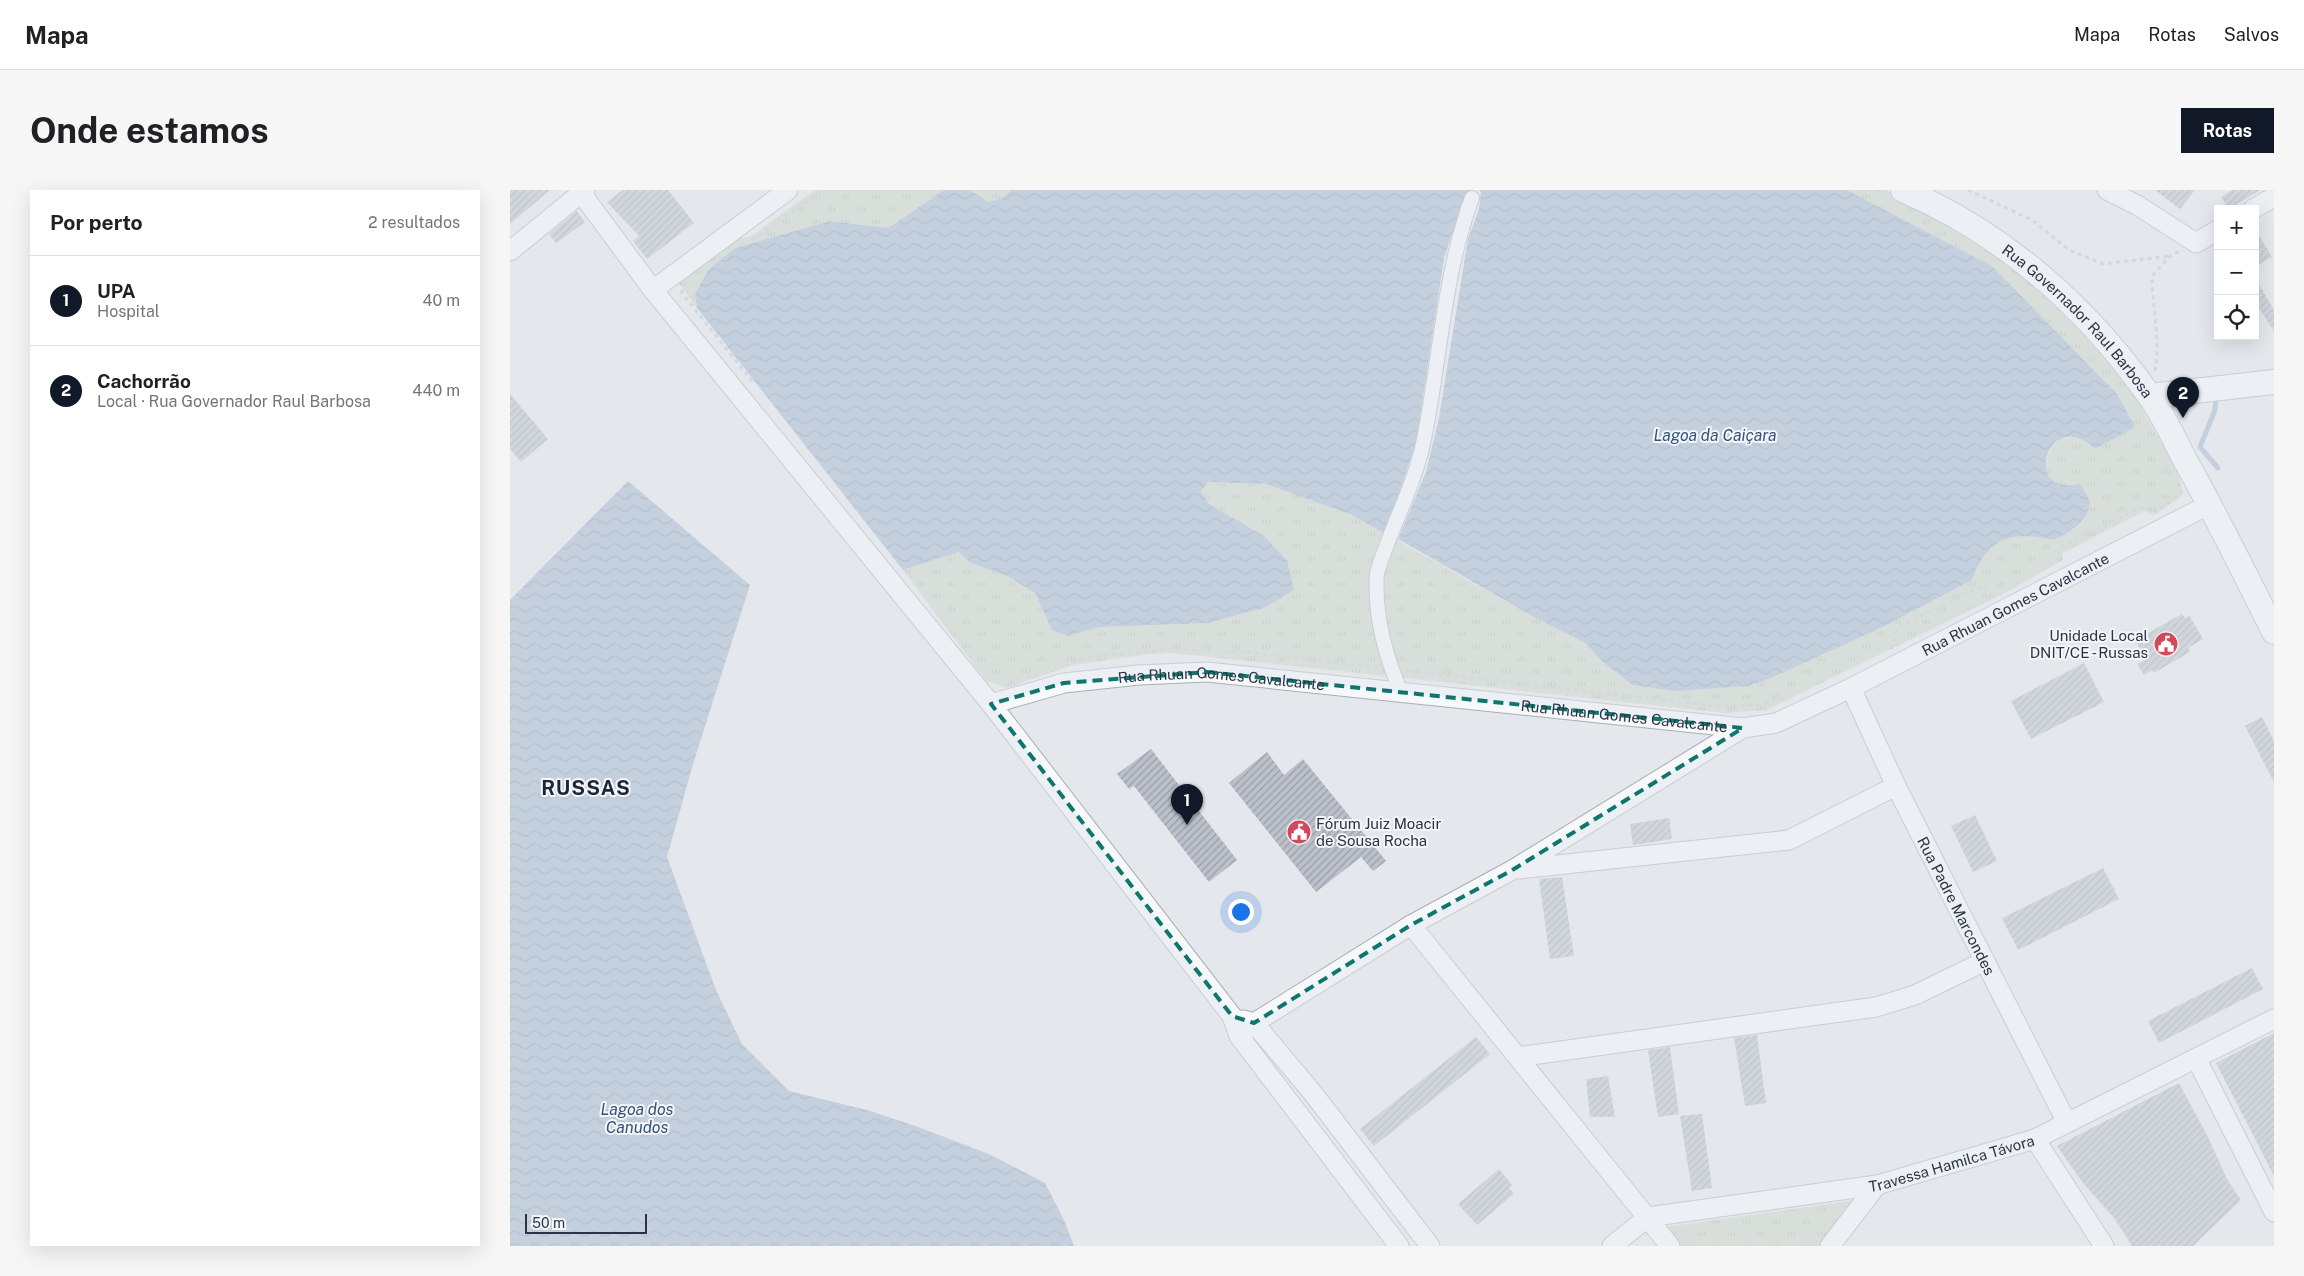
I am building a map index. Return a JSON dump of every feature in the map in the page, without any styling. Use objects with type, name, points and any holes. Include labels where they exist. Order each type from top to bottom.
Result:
[{"type":"street","points":[[653,290],[788,190]]},
{"type":"street","points":[[2107,190],[2137,205],[2196,243],[2214,232]]},
{"type":"street","points":[[510,251],[582,191],[653,290],[991,704],[1232,1016],[1238,1036],[1399,1246]]},
{"type":"street","name":"Rua Governador Raul Barbosa","points":[[1897,194],[1975,228],[2025,262],[2061,293],[2102,334],[2150,396],[2210,504],[2274,632]]},
{"type":"street","points":[[2259,205],[2274,196]]},
{"type":"street","points":[[1400,692],[1391,670],[1379,622],[1376,594],[1377,573],[1423,446],[1455,257],[1462,225],[1472,198]]},
{"type":"street","points":[[2150,396],[2274,382]]},
{"type":"street","name":"Rua Rhuan Gomes Cavalcante","points":[[991,704],[1064,683],[1139,675],[1207,672],[1743,728],[1776,723],[1851,688],[2210,504]]},
{"type":"street","name":"Rua Padre Marcondes","points":[[1851,688],[1896,786],[2067,1123]]},
{"type":"street","points":[[1238,1036],[1254,1023],[1411,925],[1514,869],[1743,728]]},
{"type":"street","points":[[1514,869],[1789,840],[1896,786]]},
{"type":"street","points":[[1411,925],[1670,1246]]},
{"type":"street","points":[[1518,1057],[1876,1007],[1915,995],[1985,961]]},
{"type":"street","points":[[1232,1016],[1254,1023],[1312,1092],[1430,1246]]},
{"type":"street","name":"Travessa Hamilca Távora","points":[[1648,1217],[1877,1185],[2035,1139],[2274,1020]]},
{"type":"street","points":[[2197,1060],[2274,1212]]},
{"type":"street","points":[[2035,1139],[2104,1246]]},
{"type":"street","points":[[1830,1246],[1877,1185]]},
{"type":"street","points":[[1612,1246],[1648,1217]]},
{"type":"path","points":[[747,244],[824,190]]},
{"type":"path","points":[[1876,190],[1897,194]]},
{"type":"path","points":[[1968,190],[2032,220],[2070,250],[2104,264],[2170,256],[2196,243]]},
{"type":"path","points":[[2150,396],[2159,354],[2152,304],[2152,276],[2170,256]]},
{"type":"path","points":[[682,288],[682,293],[756,386]]},
{"type":"path","points":[[2051,566],[2060,562],[2059,548],[2144,506],[2155,512],[2178,496],[2182,487]]},
{"type":"path","points":[[1882,653],[1891,649],[1897,628],[1982,586],[1993,595],[2001,591]]},
{"type":"path","points":[[1060,666],[1087,657],[1174,648],[1244,652],[1719,706],[1755,705],[1792,695]]},
{"type":"highlighted area","points":[[1207,672],[1743,728],[1514,869],[1411,925],[1254,1023],[1232,1016],[991,704],[1064,683]]},
{"type":"green space","points":[[815,190],[944,190],[888,228],[830,221],[735,248],[709,269],[695,292],[697,308],[678,282],[732,239],[750,237]]},
{"type":"green space","points":[[970,190],[1011,190],[1003,198],[988,202]]},
{"type":"green space","points":[[1847,190],[1886,190],[2025,274],[2089,337],[2134,394],[2177,471],[2184,494],[2154,516],[2145,511],[2063,553],[2063,560],[2003,594],[1767,710],[1725,713],[1173,653],[1149,654],[1073,665],[1006,688],[986,681],[903,570],[959,552],[969,562],[1007,576],[1035,593],[1052,630],[1067,636],[1100,627],[1208,623],[1264,608],[1287,560],[1264,536],[1209,504],[1201,491],[1207,482],[1266,484],[1352,515],[1532,616],[1585,643],[1605,664],[1773,677],[1885,626],[1972,580],[1985,555],[2002,540],[2025,536],[2053,540],[2078,527],[2088,511],[2080,484],[2066,485],[2056,482],[2050,478],[2046,465],[2050,450],[2060,439],[2078,437],[2095,449],[1992,266]]},
{"type":"green space","points":[[1856,1200],[1821,1246],[1681,1246],[1665,1227]]},
{"type":"water","points":[[944,190],[970,190],[988,202],[1003,198],[1011,190],[1472,190],[1465,196],[1444,258],[1416,443],[1385,534],[1352,515],[1266,484],[1208,482],[1201,491],[1209,504],[1264,536],[1287,560],[1294,590],[1264,608],[1208,623],[1100,627],[1067,636],[1052,630],[1035,593],[1007,576],[969,562],[959,552],[903,570],[697,308],[695,293],[709,269],[735,248],[830,221],[888,228]]},
{"type":"water","name":"Lagoa da Caiçara","points":[[1479,190],[1847,190],[1992,266],[2117,394],[2135,427],[2095,449],[2080,439],[2067,437],[2057,441],[2050,450],[2046,460],[2047,471],[2053,480],[2064,485],[2080,484],[2090,501],[2086,516],[2082,521],[2060,537],[2053,540],[2025,536],[2002,540],[1985,555],[1972,580],[1885,626],[1749,686],[1675,691],[1633,685],[1605,664],[1585,643],[1532,616],[1398,539],[1426,472],[1439,418],[1468,239],[1479,209],[1481,192]]},
{"type":"water","name":"Lagoa dos Canudos","points":[[628,481],[750,585],[693,764],[667,857],[716,990],[742,1044],[789,1091],[867,1110],[918,1127],[989,1154],[1045,1183],[1064,1220],[1074,1246],[510,1246],[510,600]]},
{"type":"building","points":[[510,190],[550,190],[510,224]]},
{"type":"building","points":[[623,190],[668,190],[694,223],[647,259],[633,241],[639,236],[607,202]]},
{"type":"building","points":[[2155,190],[2195,190],[2180,209]]},
{"type":"building","points":[[2232,190],[2260,190],[2236,205],[2226,205],[2221,197]]},
{"type":"building","points":[[577,211],[585,222],[556,243],[549,234]]},
{"type":"building","points":[[2259,236],[2272,257],[2259,265]]},
{"type":"building","points":[[2259,285],[2274,310],[2274,331],[2259,308]]},
{"type":"building","points":[[510,394],[548,439],[521,462],[510,449]]},
{"type":"building","name":"Unidade Local DNIT/CE - Russas","points":[[2182,614],[2185,618],[2189,615],[2203,639],[2188,648],[2190,652],[2154,673],[2152,670],[2144,675],[2137,664],[2146,659],[2135,640]]},
{"type":"building","points":[[2084,663],[2104,702],[2031,739],[2011,701]]},
{"type":"building","points":[[2262,717],[2274,741],[2274,782],[2245,726]]},
{"type":"building","points":[[1151,749],[1237,860],[1209,882],[1134,786],[1129,789],[1117,774]]},
{"type":"building","name":"Fórum Juiz Moacir de Sousa Rocha","points":[[1267,752],[1284,775],[1303,759],[1386,861],[1373,871],[1361,857],[1316,892],[1229,783]]},
{"type":"building","points":[[1975,815],[1997,861],[1973,872],[1951,826]]},
{"type":"building","points":[[1669,818],[1672,839],[1633,845],[1630,824]]},
{"type":"building","points":[[2103,868],[2119,899],[2018,950],[2002,918]]},
{"type":"building","points":[[1562,877],[1574,956],[1550,959],[1539,879]]},
{"type":"building","points":[[2252,968],[2263,989],[2159,1043],[2148,1021]]},
{"type":"building","points":[[2274,1033],[2274,1176],[2216,1063]]},
{"type":"building","points":[[1757,1035],[1766,1103],[1745,1106],[1734,1038]]},
{"type":"building","points":[[1476,1037],[1490,1054],[1374,1146],[1360,1129]]},
{"type":"building","points":[[1670,1047],[1679,1114],[1658,1117],[1648,1050]]},
{"type":"building","points":[[1608,1076],[1615,1117],[1590,1117],[1586,1079]]},
{"type":"building","points":[[2179,1083],[2208,1137],[2227,1179],[2241,1200],[2193,1246],[2132,1246],[2115,1219],[2083,1183],[2057,1146]]},
{"type":"building","points":[[1702,1114],[1712,1188],[1692,1191],[1680,1116]]},
{"type":"building","points":[[1499,1169],[1512,1185],[1509,1188],[1514,1194],[1477,1225],[1458,1204]]},
{"type":"waterway","points":[[2216,399],[2215,410],[2200,447],[2218,468]]},
{"type":"place","name":"Cachorrão","points":[[2183,418]]},
{"type":"place","name":"Unidade Local DNIT/CE - Russas","points":[[2166,644]]},
{"type":"place","name":"UPA","points":[[1187,825]]},
{"type":"place","name":"Fórum Juiz Moacir de Sousa Rocha","points":[[1299,832]]},
{"type":"district","name":"RUSSAS","points":[[586,788]]}]
